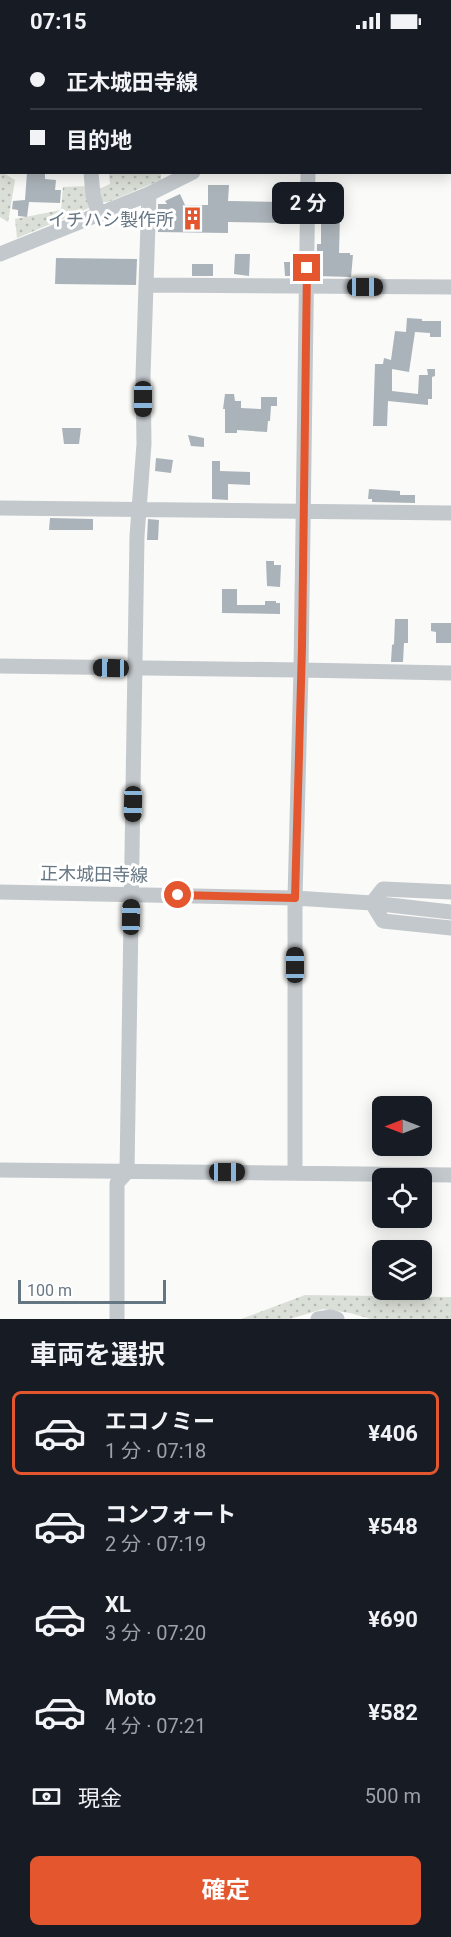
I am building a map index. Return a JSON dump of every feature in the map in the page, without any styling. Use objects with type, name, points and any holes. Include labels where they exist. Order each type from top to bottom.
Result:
[{"type":"street","points":[[90,174],[99,215]]},
{"type":"street","points":[[0,254],[149,194],[186,174]]},
{"type":"street","points":[[296,1172],[295,898],[304,510],[308,174]]},
{"type":"street","points":[[117,1319],[117,1183],[127,1172],[138,510],[144,444],[143,376],[149,194]]},
{"type":"street","points":[[147,285],[451,287]]},
{"type":"street","points":[[0,508],[451,513]]},
{"type":"street","points":[[0,666],[451,674]]},
{"type":"street","points":[[451,892],[383,890],[372,903],[383,921],[451,928]]},
{"type":"street","name":"正木城田寺線","points":[[0,892],[295,898],[372,903],[451,912]]},
{"type":"street","points":[[0,1170],[451,1175]]},
{"type":"street","points":[[318,1319],[330,1317],[337,1319]]},
{"type":"shaded area","points":[[0,174],[5,174],[15,180],[8,222],[0,217]]},
{"type":"shaded area","points":[[109,174],[161,174],[161,180],[108,202],[100,202],[99,189],[110,184]]},
{"type":"shaded area","points":[[88,186],[89,208],[17,238],[15,219],[61,210],[63,187]]},
{"type":"shaded area","points":[[305,1295],[372,1296],[372,1300],[432,1300],[432,1297],[451,1297],[451,1319],[371,1319],[323,1309],[290,1319],[241,1319]]},
{"type":"building","points":[[27,174],[45,174],[45,179],[56,180],[55,190],[61,190],[60,203],[29,202],[27,217],[18,216],[18,210],[12,209],[13,201],[25,200]]},
{"type":"building","name":"イチハシ製作所","points":[[208,185],[229,185],[228,201],[283,202],[283,208],[286,208],[286,223],[228,222],[228,233],[158,232],[158,204],[167,204],[165,201],[180,194],[185,205],[208,205]]},
{"type":"building","points":[[320,201],[333,202],[333,217],[340,217],[339,253],[353,255],[351,277],[316,276],[317,244],[321,244],[321,224],[317,224],[317,208],[320,208]]},
{"type":"building","points":[[235,254],[250,254],[249,276],[234,274]]},
{"type":"building","points":[[56,258],[137,259],[136,285],[55,284]]},
{"type":"building","points":[[284,262],[297,262],[297,276],[285,276]]},
{"type":"building","points":[[192,264],[213,264],[213,276],[192,276]]},
{"type":"building","points":[[407,318],[441,321],[441,337],[430,337],[430,333],[415,332],[409,372],[392,369],[392,391],[418,394],[419,375],[428,375],[427,369],[435,369],[435,376],[432,377],[432,399],[428,399],[428,405],[388,401],[387,426],[373,426],[375,364],[383,364],[384,358],[391,360],[395,331],[406,332]]},
{"type":"building","points":[[225,394],[234,394],[235,401],[241,401],[241,408],[261,409],[261,397],[277,397],[277,406],[271,406],[267,432],[237,430],[237,433],[225,433],[225,409],[223,409]]},
{"type":"building","points":[[62,428],[81,428],[79,444],[64,444]]},
{"type":"building","points":[[188,435],[204,438],[204,447],[191,446]]},
{"type":"building","points":[[156,458],[173,460],[171,473],[155,471]]},
{"type":"building","points":[[212,461],[220,461],[220,471],[250,472],[250,485],[228,484],[228,500],[212,499]]},
{"type":"building","points":[[369,489],[400,491],[400,495],[415,495],[415,503],[372,502],[372,499],[368,499]]},
{"type":"building","points":[[50,518],[93,519],[93,530],[49,530]]},
{"type":"building","points":[[148,519],[159,520],[158,540],[147,540]]},
{"type":"building","points":[[266,561],[274,561],[274,565],[281,565],[280,587],[267,586]]},
{"type":"building","points":[[222,589],[237,589],[237,605],[265,605],[265,601],[276,601],[280,603],[280,614],[222,613]]},
{"type":"building","points":[[395,619],[408,619],[408,643],[404,643],[403,662],[391,662]]},
{"type":"building","points":[[431,623],[451,623],[451,643],[436,643],[436,632],[431,631]]},
{"type":"place","name":"イチハシ製作所","points":[[192,219]]},
{"type":"route","points":[[178,895],[295,898],[302,647],[307,268]]}]
